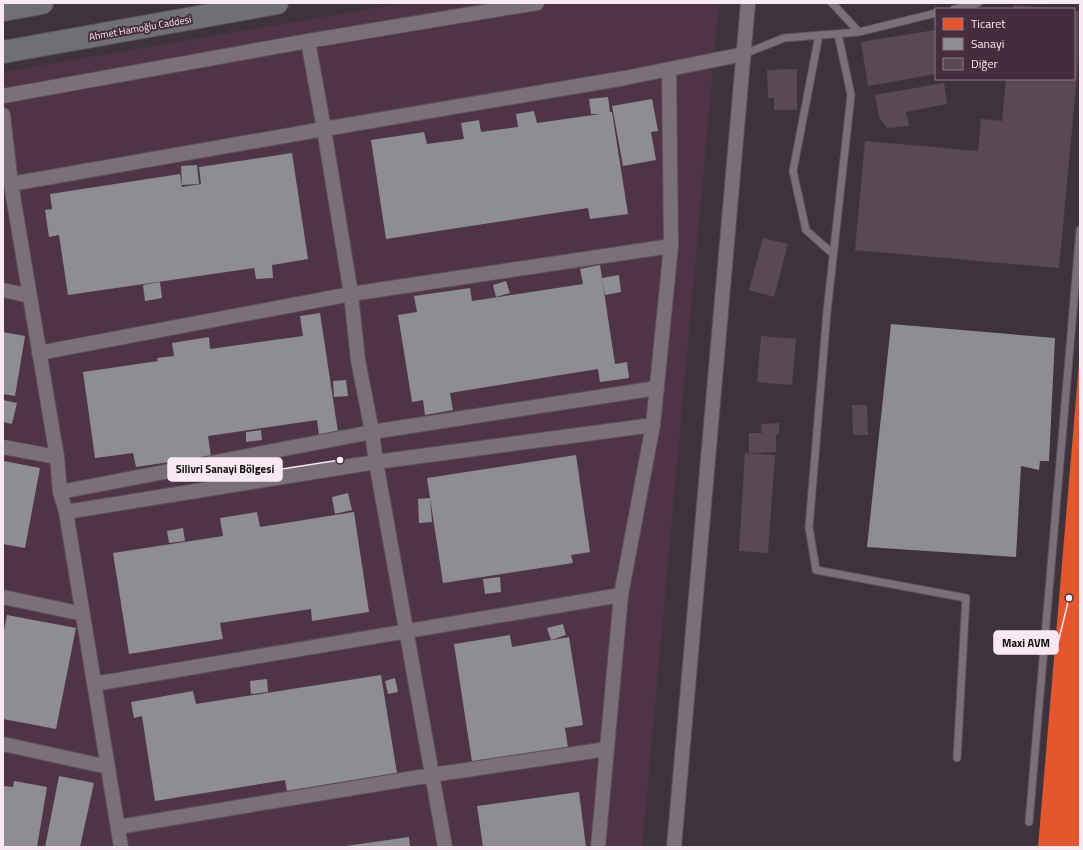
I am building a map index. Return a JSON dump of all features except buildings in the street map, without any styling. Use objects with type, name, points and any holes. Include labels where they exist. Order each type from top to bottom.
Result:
[{"type":"highway","points":[[6,9],[42,3]]},
{"type":"highway","name":"Ahmet Hamoğlu Caddesi","points":[[3,52],[277,3]]},
{"type":"street","points":[[3,96],[308,41],[537,3]]},
{"type":"street","points":[[674,847],[748,3]]},
{"type":"street","points":[[308,41],[351,294],[358,360],[372,432],[444,847]]},
{"type":"street","points":[[11,184],[625,78],[744,54]]},
{"type":"street","points":[[598,847],[621,595],[653,424],[671,246],[669,69]]},
{"type":"street","points":[[3,115],[11,184],[57,457],[60,492],[66,512],[121,847]]},
{"type":"street","points":[[39,353],[351,294],[671,246]]},
{"type":"street","points":[[3,290],[30,296]]},
{"type":"street","points":[[60,492],[372,432],[657,388]]},
{"type":"street","points":[[66,512],[376,462],[653,424]]},
{"type":"street","points":[[3,447],[57,457]]},
{"type":"street","points":[[94,684],[621,595]]},
{"type":"street","points":[[3,597],[83,614]]},
{"type":"street","points":[[3,744],[108,767]]},
{"type":"street","points":[[118,827],[432,775],[607,749]]},
{"type":"lane","points":[[832,3],[859,32]]},
{"type":"lane","points":[[958,8],[978,3]]},
{"type":"lane","points":[[744,54],[784,38],[859,32],[935,13]]},
{"type":"lane","points":[[838,34],[851,95],[827,312],[809,527],[816,570],[966,598],[957,758]]},
{"type":"lane","points":[[819,35],[793,171],[806,230],[833,254]]},
{"type":"lane","points":[[1028,822],[1080,230]]},
{"type":"shaded area","points":[[405,3],[719,3],[642,847],[3,847],[3,72]]},
{"type":"place","name":"Silivri Sanayi Bölgesi","points":[[340,460]]},
{"type":"place","name":"Maxi AVM","points":[[1069,598]]}]
